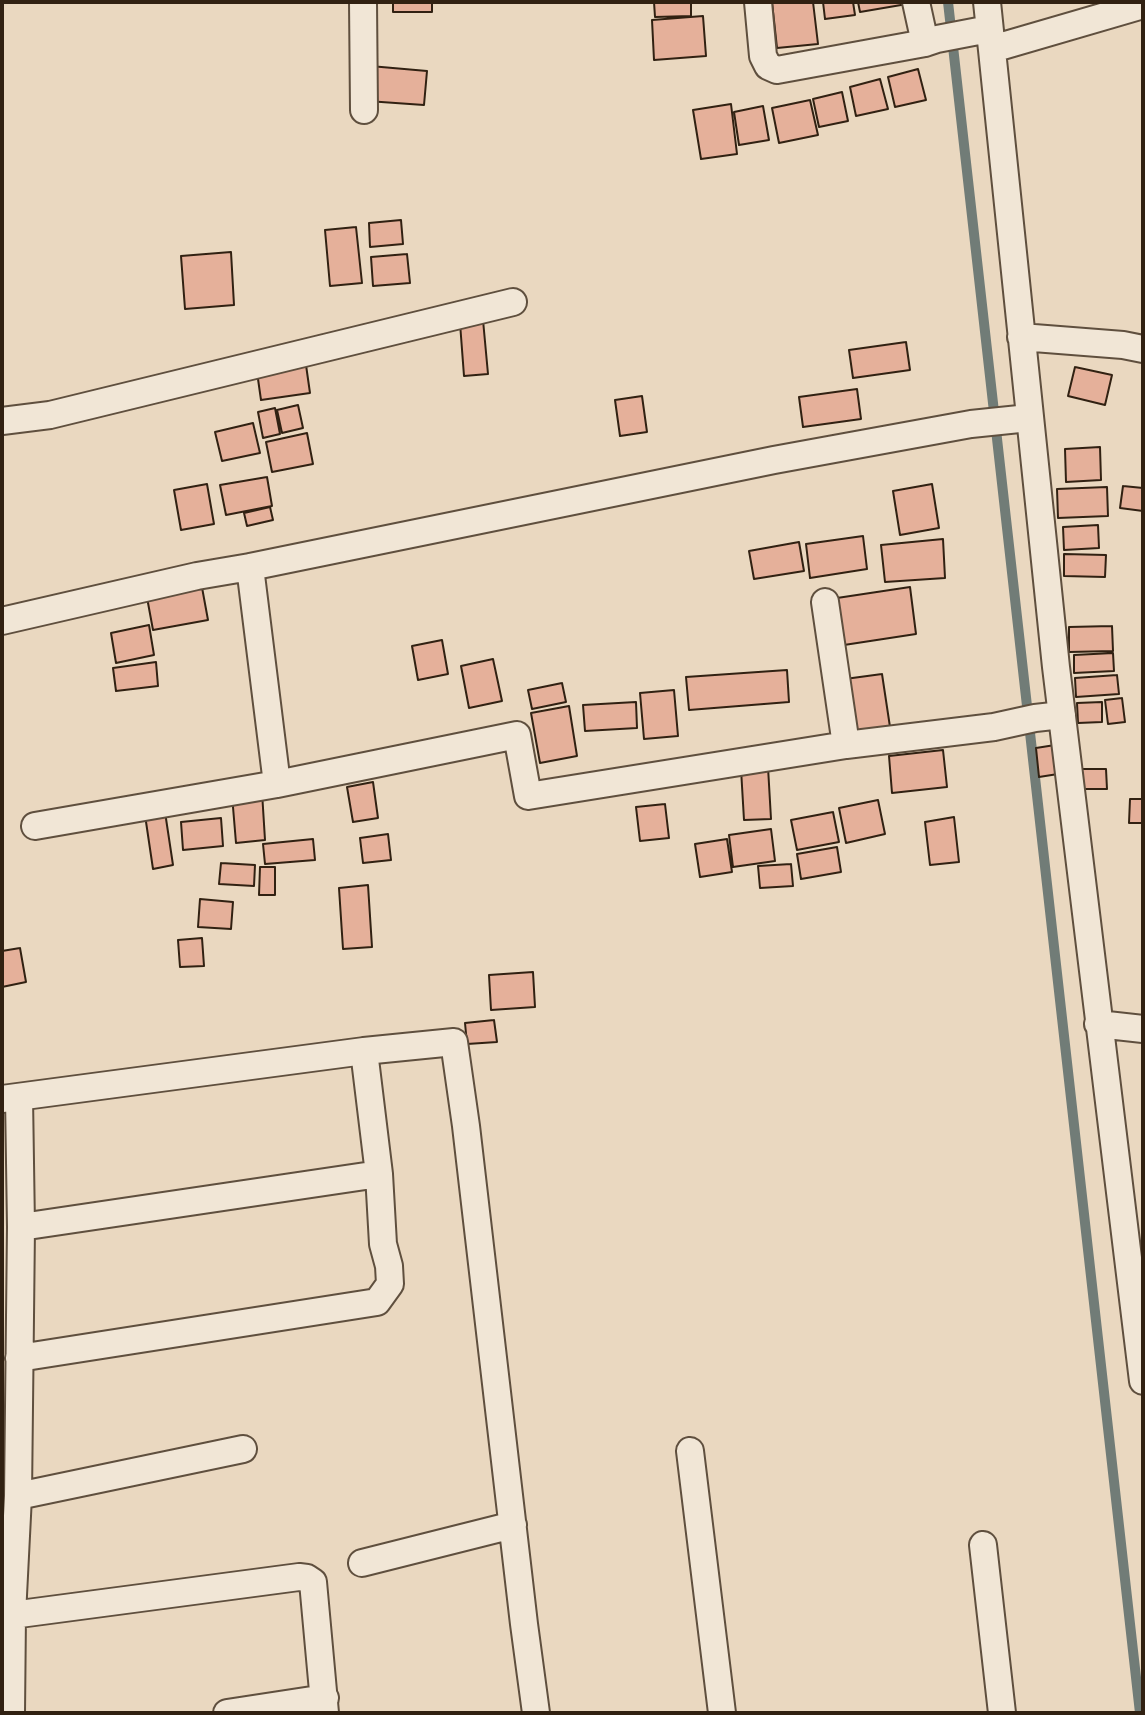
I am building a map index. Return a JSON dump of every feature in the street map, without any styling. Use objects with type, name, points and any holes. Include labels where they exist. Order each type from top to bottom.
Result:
[{"type":"street","points":[[363,2],[364,110]]},
{"type":"street","points":[[758,2],[763,56],[768,66],[777,70],[931,41],[983,37],[1143,5]]},
{"type":"street","points":[[916,2],[931,41]]},
{"type":"street","points":[[988,2],[983,37],[1021,337],[1018,419],[1062,715],[1098,1024],[1133,1206],[1143,1373]]},
{"type":"street","points":[[2,421],[50,415],[513,302]]},
{"type":"street","points":[[1021,337],[1143,349]]},
{"type":"street","points":[[2,621],[197,576],[774,460],[971,424],[1018,419]]},
{"type":"street","points":[[250,567],[277,784]]},
{"type":"street","points":[[825,602],[846,745]]},
{"type":"street","points":[[35,826],[277,784],[517,735],[528,796],[846,745],[994,727],[1062,715]]},
{"type":"street","points":[[1098,1024],[1143,1029]]},
{"type":"street","points":[[11,1713],[12,1615],[18,1496],[21,1227],[10,1098],[454,1042],[536,1713]]},
{"type":"street","points":[[19,1358],[377,1302],[390,1284],[389,1266],[383,1244],[379,1174],[364,1052]]},
{"type":"street","points":[[21,1227],[379,1174]]},
{"type":"street","points":[[18,1496],[243,1449]]},
{"type":"street","points":[[690,1451],[722,1713]]},
{"type":"street","points":[[362,1563],[513,1525]]},
{"type":"street","points":[[983,1545],[1002,1713]]},
{"type":"street","points":[[12,1615],[307,1578],[313,1582],[325,1706],[227,1713]]},
{"type":"building","points":[[393,2],[432,2],[432,12],[393,12]]},
{"type":"building","points":[[654,2],[691,2],[691,16],[655,17]]},
{"type":"building","points":[[772,2],[813,2],[818,44],[777,48]]},
{"type":"building","points":[[823,2],[853,2],[855,15],[825,19]]},
{"type":"building","points":[[858,2],[907,2],[907,4],[860,12]]},
{"type":"building","points":[[703,16],[706,56],[654,60],[652,20]]},
{"type":"building","points":[[370,66],[427,71],[424,105],[367,101]]},
{"type":"building","points":[[918,69],[926,100],[895,107],[888,77]]},
{"type":"building","points":[[880,79],[888,109],[856,116],[850,87]]},
{"type":"building","points":[[842,92],[848,121],[819,127],[813,99]]},
{"type":"building","points":[[810,100],[818,135],[779,143],[772,108]]},
{"type":"building","points":[[731,104],[737,154],[701,159],[693,110]]},
{"type":"building","points":[[763,106],[769,140],[739,145],[734,112]]},
{"type":"building","points":[[401,220],[403,244],[370,247],[369,223]]},
{"type":"building","points":[[356,227],[362,283],[330,286],[325,230]]},
{"type":"building","points":[[231,252],[234,305],[185,309],[181,256]]},
{"type":"building","points":[[407,254],[410,283],[373,286],[371,257]]},
{"type":"building","points":[[483,320],[488,374],[464,376],[460,323]]},
{"type":"building","points":[[906,342],[910,370],[853,378],[849,350]]},
{"type":"building","points":[[306,365],[310,393],[261,400],[257,372]]},
{"type":"building","points":[[1075,367],[1112,375],[1105,405],[1068,396]]},
{"type":"building","points":[[857,389],[861,419],[803,427],[799,397]]},
{"type":"building","points":[[642,396],[647,432],[620,436],[615,400]]},
{"type":"building","points":[[298,405],[303,428],[282,433],[277,410]]},
{"type":"building","points":[[275,408],[280,434],[263,438],[258,412]]},
{"type":"building","points":[[253,423],[260,453],[222,461],[215,432]]},
{"type":"building","points":[[307,433],[313,464],[272,472],[266,442]]},
{"type":"building","points":[[1100,447],[1101,480],[1066,482],[1065,449]]},
{"type":"building","points":[[267,477],[272,506],[226,515],[220,485]]},
{"type":"building","points":[[207,484],[214,524],[181,530],[174,490]]},
{"type":"building","points":[[932,484],[939,528],[900,535],[893,491]]},
{"type":"building","points":[[1123,486],[1143,488],[1143,511],[1120,508]]},
{"type":"building","points":[[1107,487],[1108,516],[1058,518],[1057,489]]},
{"type":"building","points":[[270,507],[273,520],[247,526],[244,513]]},
{"type":"building","points":[[1098,525],[1099,548],[1064,550],[1063,527]]},
{"type":"building","points":[[863,536],[867,569],[810,578],[806,544]]},
{"type":"building","points":[[943,539],[945,578],[885,582],[881,545]]},
{"type":"building","points":[[799,542],[804,571],[754,579],[749,551]]},
{"type":"building","points":[[1064,554],[1106,555],[1105,577],[1064,576]]},
{"type":"building","points":[[201,582],[208,620],[153,630],[146,592]]},
{"type":"building","points":[[910,587],[916,634],[844,645],[837,598]]},
{"type":"building","points":[[149,625],[154,655],[116,663],[111,633]]},
{"type":"building","points":[[1112,626],[1113,651],[1069,652],[1069,627]]},
{"type":"building","points":[[442,640],[448,674],[418,680],[412,646]]},
{"type":"building","points":[[1113,653],[1114,671],[1074,673],[1074,655]]},
{"type":"building","points":[[493,659],[502,701],[469,708],[461,666]]},
{"type":"building","points":[[156,662],[158,686],[116,691],[113,668]]},
{"type":"building","points":[[787,670],[789,702],[689,710],[686,677]]},
{"type":"building","points":[[882,674],[890,727],[853,733],[845,679]]},
{"type":"building","points":[[1117,675],[1119,694],[1076,697],[1075,678]]},
{"type":"building","points":[[562,683],[566,702],[532,709],[528,690]]},
{"type":"building","points":[[674,690],[678,736],[644,739],[640,693]]},
{"type":"building","points":[[1122,698],[1125,722],[1108,724],[1105,700]]},
{"type":"building","points":[[636,702],[637,728],[585,731],[583,705]]},
{"type":"building","points":[[1102,702],[1102,722],[1078,723],[1077,703]]},
{"type":"building","points":[[569,706],[577,756],[540,763],[531,713]]},
{"type":"building","points":[[1055,745],[1058,774],[1039,777],[1036,748]]},
{"type":"building","points":[[943,750],[947,787],[892,793],[889,756]]},
{"type":"building","points":[[768,767],[771,819],[744,820],[741,769]]},
{"type":"building","points":[[1080,769],[1106,769],[1107,789],[1080,789]]},
{"type":"building","points":[[373,782],[378,818],[353,822],[347,787]]},
{"type":"building","points":[[262,792],[265,840],[236,843],[232,795]]},
{"type":"building","points":[[1130,799],[1143,799],[1143,823],[1129,823]]},
{"type":"building","points":[[878,800],[885,834],[846,843],[839,808]]},
{"type":"building","points":[[665,804],[669,838],[640,841],[636,807]]},
{"type":"building","points":[[165,812],[173,865],[153,869],[145,815]]},
{"type":"building","points":[[833,812],[839,842],[797,850],[791,820]]},
{"type":"building","points":[[954,817],[959,862],[930,865],[925,822]]},
{"type":"building","points":[[221,818],[223,846],[183,850],[181,822]]},
{"type":"building","points":[[771,829],[775,861],[733,867],[729,835]]},
{"type":"building","points":[[388,834],[391,860],[363,863],[360,838]]},
{"type":"building","points":[[313,839],[315,860],[265,864],[263,844]]},
{"type":"building","points":[[727,839],[732,872],[700,877],[695,844]]},
{"type":"building","points":[[837,847],[841,872],[801,879],[797,854]]},
{"type":"building","points":[[221,863],[255,865],[254,886],[219,884]]},
{"type":"building","points":[[791,864],[793,886],[760,888],[758,866]]},
{"type":"building","points":[[260,867],[275,867],[275,895],[259,895]]},
{"type":"building","points":[[368,885],[372,947],[343,949],[339,888]]},
{"type":"building","points":[[200,899],[233,902],[231,929],[198,927]]},
{"type":"building","points":[[202,938],[204,966],[180,967],[178,940]]},
{"type":"building","points":[[20,948],[26,982],[2,987],[2,951]]},
{"type":"building","points":[[533,972],[535,1007],[491,1010],[489,975]]},
{"type":"building","points":[[494,1020],[497,1042],[467,1044],[465,1023]]},
{"type":"waterway","points":[[948,2],[1140,1713]]}]
